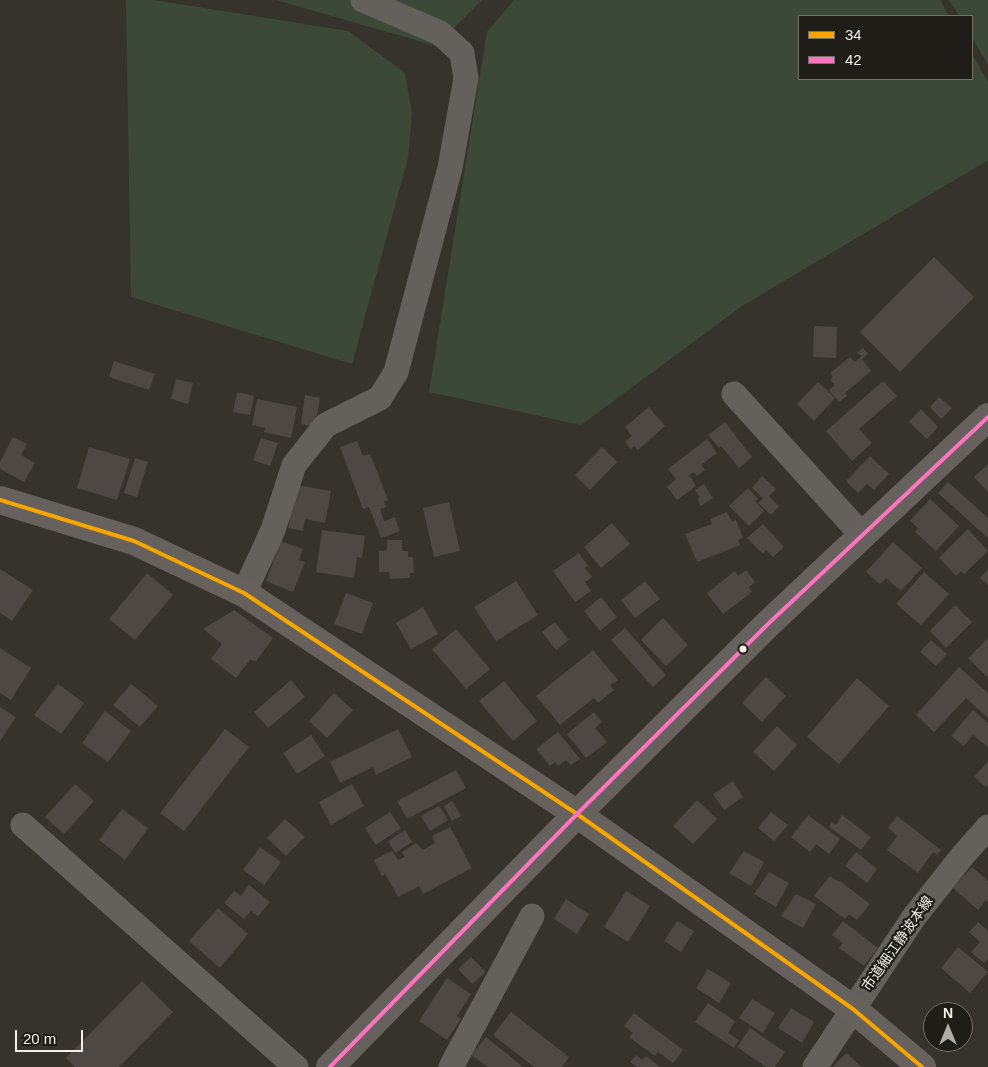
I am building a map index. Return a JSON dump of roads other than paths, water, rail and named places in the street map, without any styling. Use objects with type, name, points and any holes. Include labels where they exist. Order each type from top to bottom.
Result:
[{"type":"main road","points":[[330,1067],[577,814],[768,624],[988,417]]},
{"type":"main road","points":[[0,500],[134,541],[244,593],[577,814],[853,1009],[922,1067]]},
{"type":"street","points":[[244,593],[273,530],[294,465],[326,425],[380,398],[396,372],[450,168],[466,78],[462,53],[440,33],[363,0]]},
{"type":"street","points":[[734,394],[862,535]]},
{"type":"street","points":[[23,825],[296,1067]]},
{"type":"street","name":"市道細江静波本線","points":[[815,1067],[914,917],[988,826]]},
{"type":"street","points":[[451,1067],[532,916]]}]
